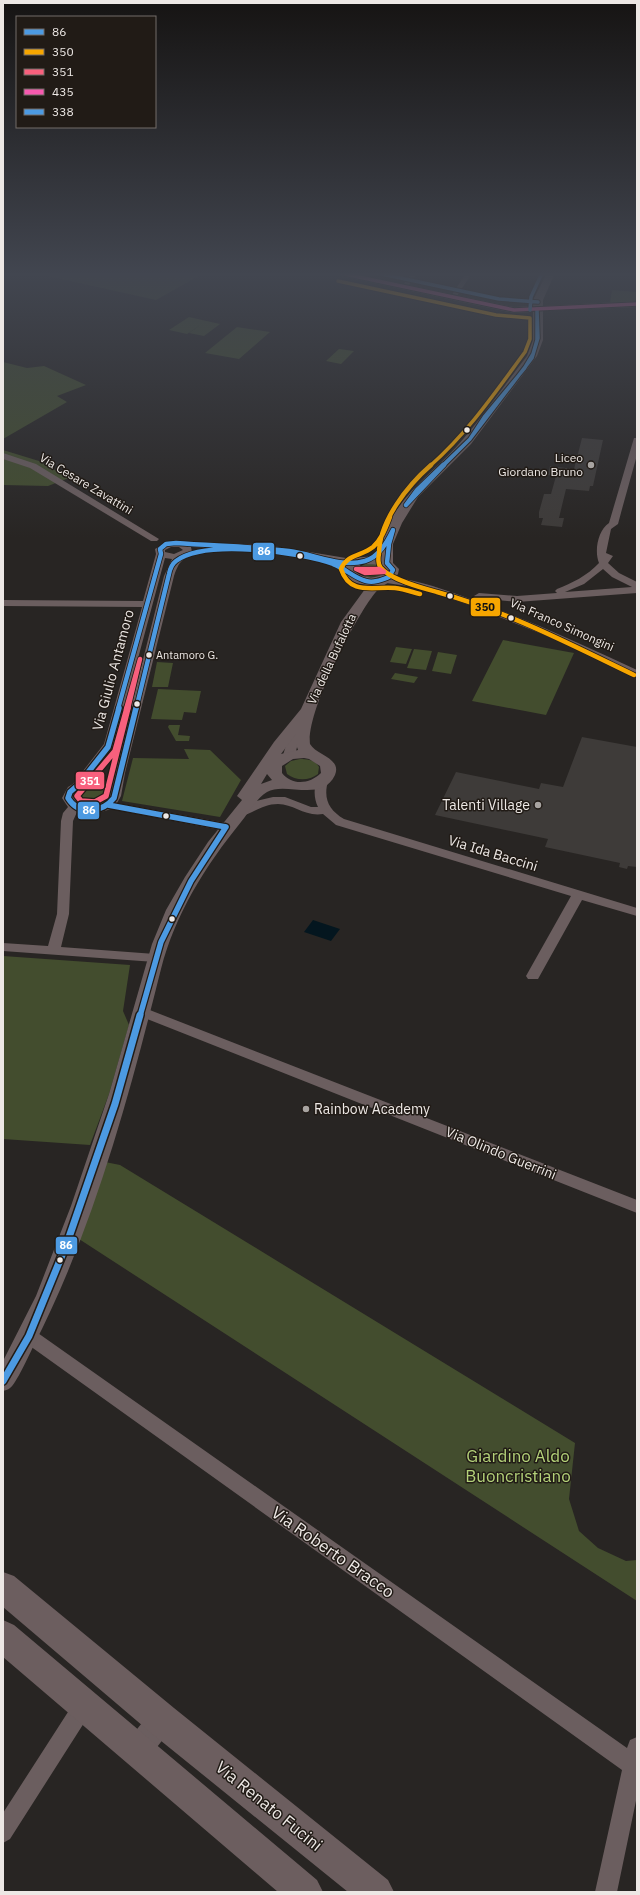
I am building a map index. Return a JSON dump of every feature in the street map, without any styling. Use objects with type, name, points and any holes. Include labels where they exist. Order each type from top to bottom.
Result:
[{"type":"main road","name":"Via Renato Fucini","points":[[5,1592],[376,1892]]},
{"type":"main road","points":[[3,1636],[305,1892]]},
{"type":"street","points":[[364,560],[389,565],[387,544],[396,523],[413,495],[467,442],[484,416],[529,361]]},
{"type":"street","points":[[542,597],[578,584],[604,563],[608,556],[614,533],[613,524],[627,480],[637,440]]},
{"type":"street","name":"Via Cesare Zavattini","points":[[3,456],[32,466],[154,539],[179,544],[267,548],[346,560],[364,560]]},
{"type":"street","points":[[627,480],[637,480]]},
{"type":"street","points":[[154,539],[160,552],[171,557],[182,556],[208,549],[278,553],[334,564],[356,577],[371,582],[382,580]]},
{"type":"street","points":[[53,951],[63,914],[67,821],[69,813],[75,807],[92,810],[108,805],[113,800],[169,576],[174,562],[187,552],[188,549],[179,544],[164,546],[160,552]]},
{"type":"street","points":[[356,577],[349,571],[350,567],[364,560],[387,544]]},
{"type":"street","name":"Via Giulio Antamoro","points":[[75,807],[70,802],[68,796],[72,789],[78,785],[108,747],[160,552]]},
{"type":"street","points":[[604,563],[617,575],[637,586]]},
{"type":"street","name":"Via della Bufalotta","points":[[250,788],[274,768],[278,761],[289,755],[303,715],[346,625],[356,608],[372,587],[392,574],[389,565]]},
{"type":"street","name":"Via Franco Simongini","points":[[389,565],[441,587],[448,594],[523,621],[637,674]]},
{"type":"street","name":"Via della Bufalotta","points":[[356,577],[361,592],[356,608]]},
{"type":"street","name":"Via Franco Simongini","points":[[382,580],[398,580],[441,587],[479,596],[502,605],[520,609],[637,668]]},
{"type":"street","points":[[520,609],[600,594],[637,590]]},
{"type":"street","points":[[479,596],[510,599],[584,593],[600,594]]},
{"type":"street","points":[[448,594],[466,597],[490,605],[502,605]]},
{"type":"street","points":[[3,603],[147,604]]},
{"type":"street","name":"Via della Bufalotta","points":[[226,827],[260,790],[269,785],[284,783],[293,786],[305,786],[322,781],[328,774],[329,768],[326,762],[306,751],[303,742],[303,715]]},
{"type":"street","name":"Via della Bufalotta","points":[[3,1381],[29,1336],[67,1244],[102,1146],[142,1012],[155,958],[166,929],[186,890],[231,817],[250,788],[303,715]]},
{"type":"street","points":[[289,755],[304,754],[315,756]]},
{"type":"street","points":[[274,768],[276,778],[284,783]]},
{"type":"street","points":[[240,813],[255,805],[274,800],[288,802],[310,812],[324,810],[319,794],[322,781]]},
{"type":"street","points":[[78,785],[88,782],[101,783],[112,788],[115,793]]},
{"type":"street","points":[[108,805],[226,827]]},
{"type":"street","name":"Via Ida Baccini","points":[[324,810],[340,822],[637,912]]},
{"type":"street","points":[[533,976],[578,895]]},
{"type":"street","points":[[3,947],[155,958]]},
{"type":"street","name":"Via Olindo Guerrini","points":[[142,1012],[637,1207]]},
{"type":"street","name":"Via Roberto Bracco","points":[[29,1336],[636,1760]]},
{"type":"street","points":[[3,1832],[84,1705]]},
{"type":"street","points":[[138,1751],[162,1720]]},
{"type":"street","points":[[606,1892],[636,1760]]},
{"type":"green space","points":[[328,361],[344,361],[341,364]]},
{"type":"green space","points":[[3,362],[27,368],[44,366],[86,385],[57,396],[67,402],[3,439]]},
{"type":"green space","points":[[3,450],[39,461],[69,478],[48,486],[3,485]]},
{"type":"green space","points":[[365,564],[381,565],[385,571],[379,576],[367,577],[358,572],[358,568]]},
{"type":"green space","points":[[503,640],[574,653],[546,715],[472,701]]},
{"type":"green space","points":[[396,647],[412,649],[406,664],[390,662]]},
{"type":"green space","points":[[414,649],[432,651],[426,670],[407,668]]},
{"type":"green space","points":[[438,652],[457,655],[451,674],[432,671]]},
{"type":"green space","points":[[157,662],[173,663],[168,687],[152,687]]},
{"type":"green space","points":[[395,673],[418,677],[414,683],[391,679]]},
{"type":"green space","points":[[158,689],[201,691],[196,713],[184,712],[182,720],[151,719]]},
{"type":"green space","points":[[169,725],[180,725],[178,735],[190,736],[189,741],[176,741],[168,727]]},
{"type":"green space","points":[[184,749],[210,750],[241,780],[220,817],[122,801],[133,758],[189,759]]},
{"type":"green space","points":[[300,759],[313,761],[319,767],[318,774],[307,779],[298,779],[287,774],[285,766],[291,761]]},
{"type":"green space","points":[[91,785],[101,786],[108,790],[109,797],[103,803],[90,807],[77,804],[73,798],[77,790]]},
{"type":"green space","points":[[3,956],[130,965],[123,1011],[129,1025],[109,1094],[90,1145],[3,1139]]},
{"type":"green space","name":"Giardino Aldo Buoncristiano","points":[[105,1162],[120,1165],[575,1443],[569,1499],[579,1531],[598,1548],[626,1561],[637,1560],[637,1601],[79,1239]]},
{"type":"water","points":[[313,920],[340,929],[331,941],[304,932]]},
{"type":"building","name":"Liceo Giordano Bruno","points":[[582,438],[603,440],[593,486],[590,486],[589,491],[566,489],[559,518],[564,518],[562,527],[541,525],[543,518],[539,518],[539,512],[544,494],[551,494],[556,476],[548,475],[550,466],[574,469]]},
{"type":"building","name":"Talenti Village","points":[[582,737],[637,747],[637,867],[628,866],[627,869],[619,867],[620,863],[545,847],[548,839],[435,815],[456,772],[539,789],[541,783],[563,787]]},
{"type":"transit line","name":"350","points":[[518,361],[486,406],[461,437],[426,469],[407,490],[385,528],[381,539],[378,560],[381,568],[402,581],[466,600],[498,612],[634,675]]},
{"type":"transit line","name":"86","points":[[470,439],[485,416],[529,361]]},
{"type":"transit line","name":"86","points":[[470,439],[529,361]]},
{"type":"transit line","name":"86","points":[[406,505],[417,490],[470,439]]},
{"type":"transit line","name":"86","points":[[406,505],[423,485],[470,439]]},
{"type":"transit line","name":"350","points":[[390,517],[378,542],[372,548],[346,560],[341,569],[344,577],[349,583],[363,588],[396,588],[420,594]]},
{"type":"transit line","name":"86","points":[[393,530],[389,544],[387,563],[393,570],[389,577],[380,581],[366,581],[341,567],[319,560],[251,550],[205,550],[187,554],[175,561],[169,574],[114,798],[104,807],[97,809],[83,810],[72,804],[68,798],[70,792],[78,785],[108,747],[161,554],[160,549],[166,544],[176,543],[263,548],[292,551],[338,561],[356,562],[365,561],[375,556],[388,540],[393,530]]},
{"type":"transit line","name":"351","points":[[356,569],[379,569],[384,572],[365,573],[356,569]]},
{"type":"transit line","name":"351","points":[[140,659],[106,796],[95,802],[81,801],[77,796],[115,751],[140,659]]},
{"type":"transit line","name":"86","points":[[108,805],[226,827]]},
{"type":"transit line","name":"86","points":[[3,1381],[29,1336],[67,1243],[115,1104],[161,942],[191,881],[226,827]]},
{"type":"place","name":"Liceo Giordano Bruno","points":[[591,465]]},
{"type":"place","name":"Antamoro G.","points":[[149,655]]},
{"type":"place","name":"Talenti Village","points":[[538,805]]},
{"type":"place","name":"Rainbow Academy","points":[[306,1109]]}]
